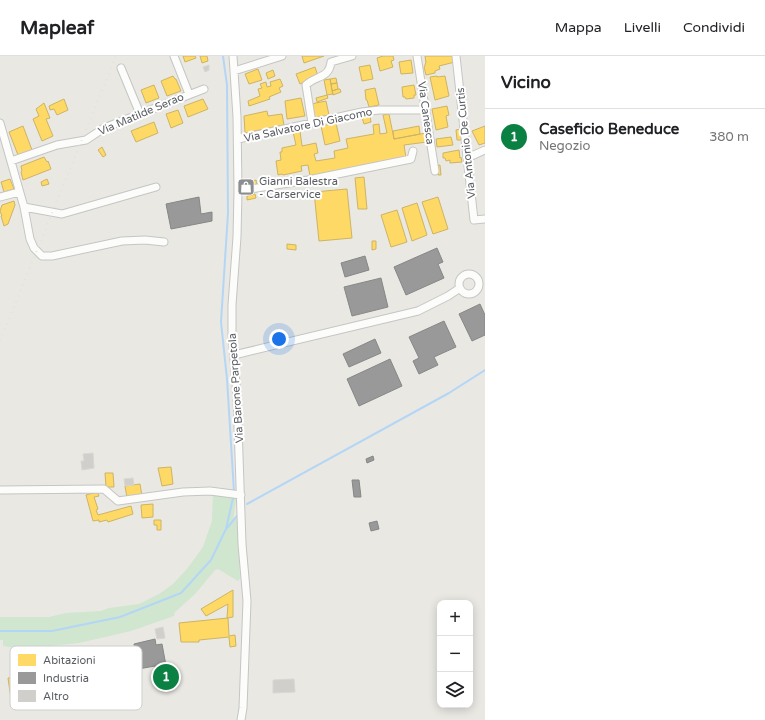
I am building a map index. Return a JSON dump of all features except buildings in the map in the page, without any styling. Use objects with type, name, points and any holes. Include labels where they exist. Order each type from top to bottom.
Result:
[{"type":"street","points":[[174,56],[189,94]]},
{"type":"street","name":"Via Barone Parpetola","points":[[233,56],[238,139],[238,191],[237,237],[232,305],[242,495],[242,544],[247,601],[241,720]]},
{"type":"street","points":[[234,71],[282,56]]},
{"type":"street","points":[[312,123],[306,85],[308,82],[327,73],[330,70],[331,62],[352,56]]},
{"type":"street","name":"Via Canesca","points":[[417,56],[434,170]]},
{"type":"street","name":"Via Antonio De Curtis","points":[[456,56],[474,220],[485,219]]},
{"type":"street","points":[[121,68],[140,114]]},
{"type":"street","name":"Via Matilde Serao","points":[[11,161],[57,145],[86,140],[104,128],[189,94],[204,90]]},
{"type":"street","name":"Via Salvatore Di Giacomo","points":[[238,139],[362,112],[379,110],[426,110]]},
{"type":"street","points":[[0,123],[1,132],[24,207],[30,239],[34,248],[42,256],[52,256],[122,241],[145,240],[164,242]]},
{"type":"street","points":[[467,158],[485,150]]},
{"type":"street","points":[[238,191],[308,180],[411,159],[413,151]]},
{"type":"street","points":[[24,207],[62,214],[156,187]]},
{"type":"street","points":[[0,197],[19,192]]},
{"type":"street","points":[[234,356],[418,312],[460,288]]},
{"type":"street","points":[[0,490],[104,490],[118,501],[183,492],[210,491],[242,495]]},
{"type":"green space","points":[[213,493],[236,499],[233,522],[237,519],[240,578],[238,581],[218,569],[215,570],[195,594],[175,612],[174,616],[131,631],[79,643],[50,646],[3,646],[3,640],[0,640],[0,617],[49,617],[66,613],[101,611],[109,608],[139,604],[159,594],[173,584],[187,569],[203,547],[212,521]]},
{"type":"waterway","points":[[223,56],[227,85],[228,213],[221,322],[227,379],[234,492]]},
{"type":"waterway","points":[[247,504],[449,393],[485,370]]},
{"type":"waterway","points":[[0,631],[52,631],[120,617],[181,593],[211,560],[226,529],[233,498]]},
{"type":"waterway","points":[[227,528],[237,516]]},
{"type":"railway","points":[[0,341],[116,56]]},
{"type":"place","name":"Gianni Balestra - Carservice","points":[[246,187]]},
{"type":"place","name":"Caseficio Beneduce","points":[[166,677]]}]
